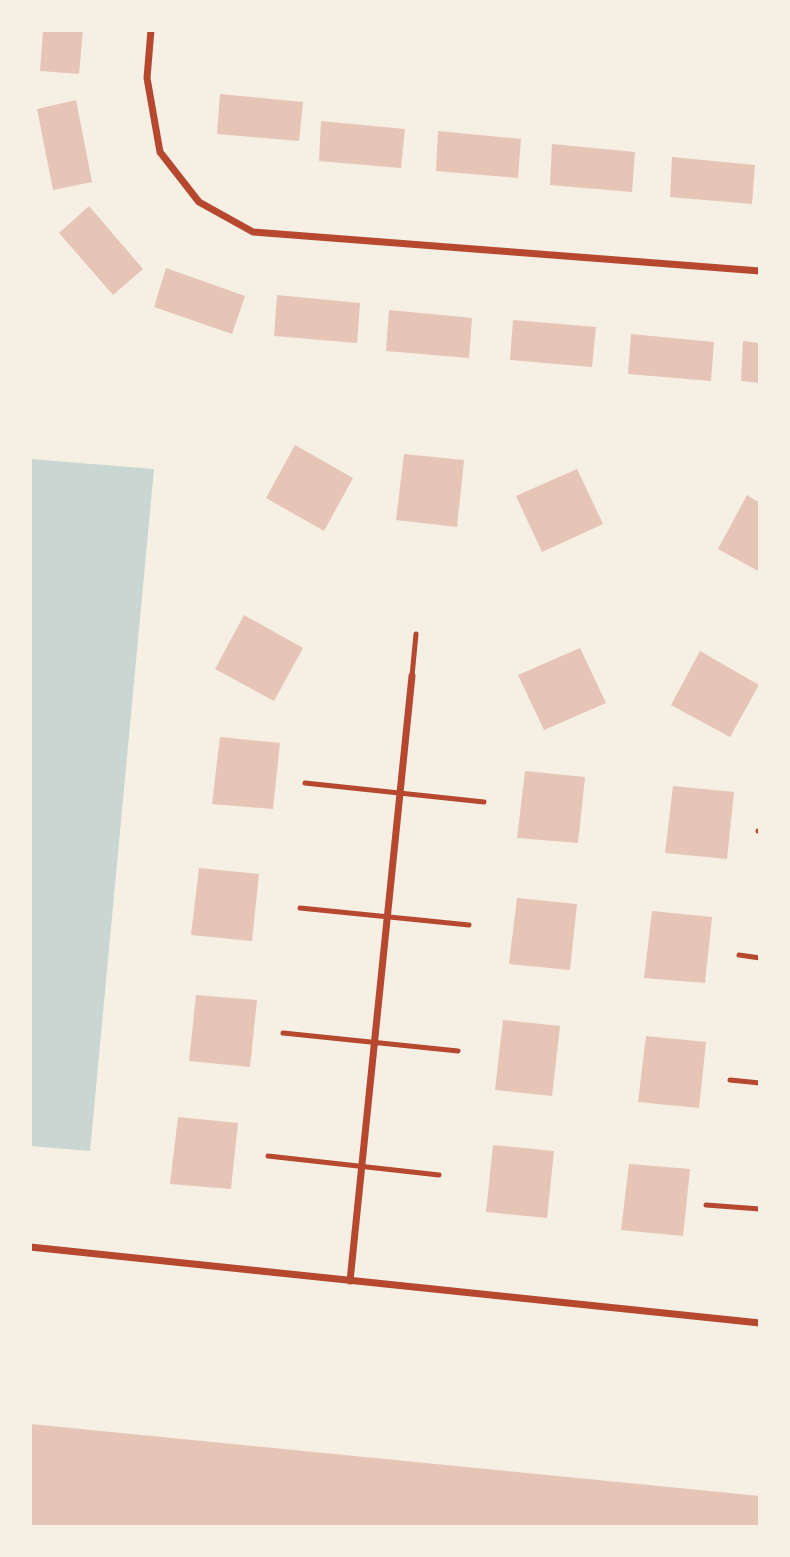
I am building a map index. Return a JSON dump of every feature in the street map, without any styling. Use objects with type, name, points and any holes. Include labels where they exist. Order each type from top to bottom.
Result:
[{"type":"street","points":[[151,30],[147,78],[160,152],[199,202],[253,232],[760,271]]},
{"type":"street","points":[[350,1280],[412,676]]},
{"type":"street","points":[[30,1247],[760,1323]]},
{"type":"lane","points":[[412,676],[416,634]]},
{"type":"lane","points":[[305,783],[484,802]]},
{"type":"lane","points":[[300,908],[469,925]]},
{"type":"lane","points":[[739,955],[760,958]]},
{"type":"lane","points":[[283,1033],[458,1051]]},
{"type":"lane","points":[[730,1080],[760,1083]]},
{"type":"lane","points":[[268,1156],[362,1164],[439,1175]]},
{"type":"lane","points":[[706,1205],[760,1209]]},
{"type":"shaded area","points":[[30,459],[154,469],[90,1151],[30,1146]]},
{"type":"building","points":[[43,30],[83,30],[79,74],[40,71]]},
{"type":"building","points":[[220,94],[303,102],[299,141],[217,134]]},
{"type":"building","points":[[76,100],[92,182],[53,190],[37,109]]},
{"type":"building","points":[[321,121],[405,129],[401,168],[319,161]]},
{"type":"building","points":[[438,131],[521,139],[518,178],[436,171]]},
{"type":"building","points":[[552,144],[635,152],[632,192],[550,185]]},
{"type":"building","points":[[672,157],[755,165],[752,204],[670,197]]},
{"type":"building","points":[[89,206],[143,269],[113,295],[59,233]]},
{"type":"building","points":[[166,268],[245,296],[232,334],[154,307]]},
{"type":"building","points":[[277,295],[360,303],[357,343],[274,336]]},
{"type":"building","points":[[389,310],[472,318],[469,358],[386,351]]},
{"type":"building","points":[[513,320],[596,327],[592,367],[510,360]]},
{"type":"building","points":[[631,334],[714,342],[711,381],[628,374]]},
{"type":"building","points":[[743,341],[760,343],[760,383],[741,381]]},
{"type":"building","points":[[295,445],[353,478],[324,531],[266,498]]},
{"type":"building","points":[[404,454],[464,460],[457,527],[396,520]]},
{"type":"building","points":[[577,469],[603,524],[542,552],[516,496]]},
{"type":"building","points":[[747,495],[760,503],[760,572],[718,549]]},
{"type":"building","points":[[244,615],[303,648],[274,701],[215,669]]},
{"type":"building","points":[[580,648],[606,703],[544,730],[518,675]]},
{"type":"building","points":[[700,651],[759,685],[730,737],[671,705]]},
{"type":"building","points":[[220,737],[280,743],[273,809],[212,804]]},
{"type":"building","points":[[525,771],[585,777],[578,843],[517,838]]},
{"type":"building","points":[[673,786],[734,792],[727,859],[665,853]]},
{"type":"building","points":[[199,868],[259,874],[252,941],[191,935]]},
{"type":"building","points":[[517,898],[577,904],[570,970],[509,964]]},
{"type":"building","points":[[652,911],[712,917],[705,983],[644,978]]},
{"type":"building","points":[[196,995],[257,1000],[250,1067],[189,1061]]},
{"type":"building","points":[[503,1020],[560,1026],[552,1096],[495,1090]]},
{"type":"building","points":[[646,1036],[706,1042],[699,1108],[638,1102]]},
{"type":"building","points":[[178,1117],[238,1123],[231,1189],[170,1184]]},
{"type":"building","points":[[493,1145],[554,1151],[547,1218],[486,1212]]},
{"type":"building","points":[[629,1164],[690,1169],[683,1236],[621,1230]]},
{"type":"building","points":[[30,1424],[760,1496],[760,1527],[30,1527]]}]
